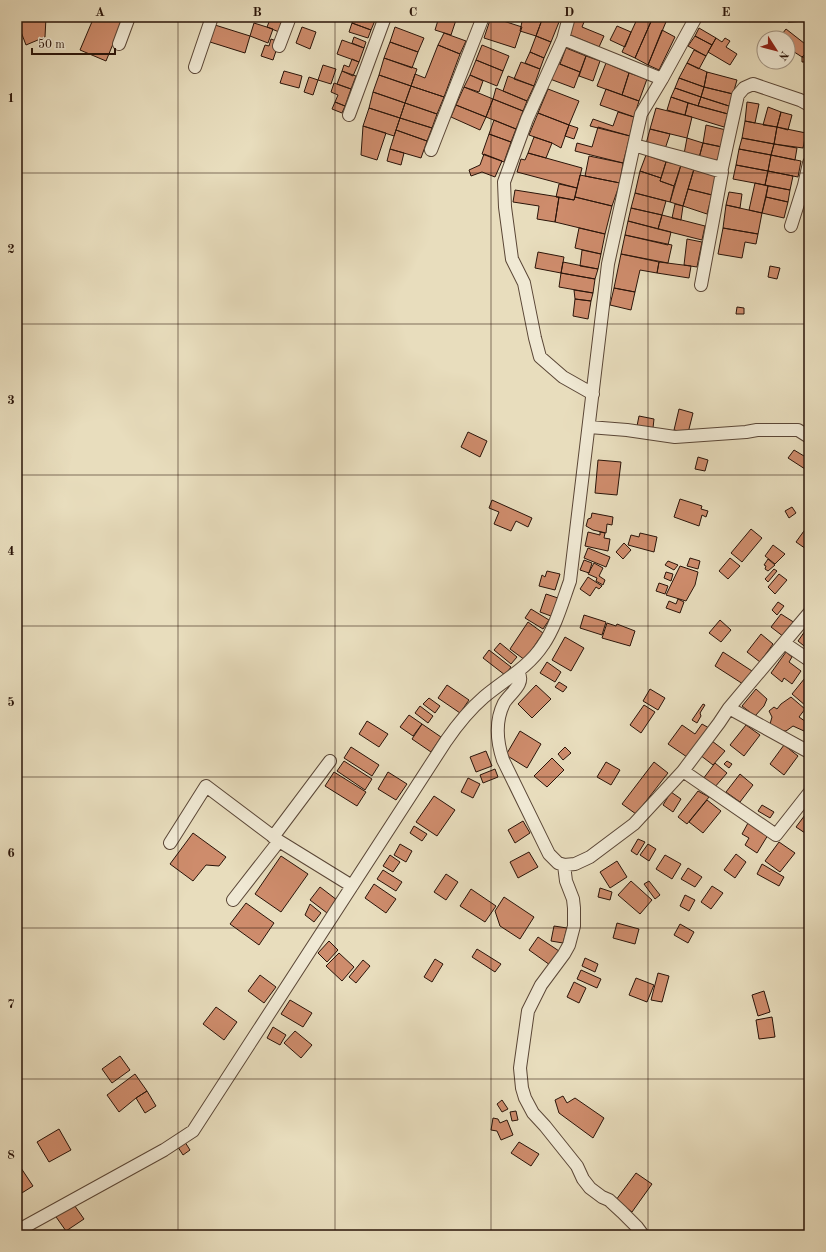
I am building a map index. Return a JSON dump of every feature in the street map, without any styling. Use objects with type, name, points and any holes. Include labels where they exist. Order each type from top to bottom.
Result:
[{"type":"street","points":[[118,44],[129,17]]},
{"type":"street","points":[[195,66],[212,17]]},
{"type":"street","points":[[279,46],[290,17]]},
{"type":"street","points":[[349,115],[385,17]]},
{"type":"street","points":[[431,150],[483,17]]},
{"type":"street","points":[[569,17],[563,39],[527,119],[504,182],[505,207],[512,259],[524,283],[540,357],[563,376],[593,394]]},
{"type":"street","points":[[17,1231],[164,1150],[193,1131],[462,718],[484,698],[526,666],[543,646],[556,622],[570,581],[608,264],[641,114],[696,17]]},
{"type":"street","points":[[563,39],[662,79]]},
{"type":"street","points":[[634,145],[722,168],[738,95],[744,88],[753,84],[800,100],[809,105]]},
{"type":"street","points":[[634,145],[722,172],[701,285]]},
{"type":"street","points":[[791,226],[804,185],[809,163]]},
{"type":"street","points":[[589,426],[675,437],[757,430],[798,430],[809,438]]},
{"type":"street","points":[[518,672],[520,682],[504,704],[499,720],[499,750],[553,859],[564,865],[575,864],[590,857],[634,824],[682,771],[720,723],[729,708],[809,613]]},
{"type":"street","points":[[784,643],[809,660]]},
{"type":"street","points":[[729,708],[809,752]]},
{"type":"street","points":[[233,900],[330,761]]},
{"type":"street","points":[[682,771],[776,835],[809,793]]},
{"type":"street","points":[[170,843],[206,786],[276,839],[352,886]]},
{"type":"street","points":[[564,865],[566,881],[574,904],[574,926],[569,945],[564,954],[540,985],[528,1011],[520,1068],[524,1098],[533,1113],[577,1166],[590,1188],[602,1197],[609,1200],[637,1227],[643,1235]]},
{"type":"building","points":[[18,17],[46,17],[45,37],[26,45],[18,24]]},
{"type":"building","points":[[94,17],[110,17],[122,22],[106,61],[80,50]]},
{"type":"building","points":[[241,17],[256,17],[255,21]]},
{"type":"building","points":[[271,17],[277,17],[284,20],[279,32],[267,27]]},
{"type":"building","points":[[354,17],[376,18],[371,30],[352,23]]},
{"type":"building","points":[[439,17],[457,17],[451,35],[435,30]]},
{"type":"building","points":[[491,17],[522,27],[515,48],[484,38]]},
{"type":"building","points":[[509,17],[523,17],[522,22]]},
{"type":"building","points":[[523,17],[543,17],[536,36],[520,31]]},
{"type":"building","points":[[543,17],[561,17],[551,42],[536,36]]},
{"type":"building","points":[[575,17],[586,17],[582,27],[604,36],[599,47],[568,34]]},
{"type":"building","points":[[638,17],[653,17],[635,58],[622,52]]},
{"type":"building","points":[[653,17],[668,17],[648,65],[635,58]]},
{"type":"building","points":[[788,17],[809,17],[809,21],[788,22]]},
{"type":"building","points":[[254,23],[273,29],[268,43],[250,36]]},
{"type":"building","points":[[352,23],[371,30],[368,38],[349,32]]},
{"type":"building","points":[[215,25],[250,36],[245,53],[210,42]]},
{"type":"building","points":[[617,26],[631,32],[625,47],[610,40]]},
{"type":"building","points":[[302,27],[316,32],[310,49],[296,43]]},
{"type":"building","points":[[395,27],[424,38],[418,52],[390,42]]},
{"type":"building","points":[[699,28],[716,38],[712,45],[695,36]]},
{"type":"building","points":[[662,30],[675,37],[659,70],[648,65]]},
{"type":"building","points":[[444,33],[466,41],[460,54],[438,45]]},
{"type":"building","points":[[536,36],[551,42],[544,58],[530,52]]},
{"type":"building","points":[[695,36],[712,45],[706,56],[688,46]]},
{"type":"building","points":[[354,37],[366,42],[364,48],[352,43]]},
{"type":"building","points":[[796,37],[809,47],[809,50],[802,57],[796,53]]},
{"type":"building","points":[[716,38],[722,42],[725,38],[730,41],[726,47],[737,54],[730,65],[708,52]]},
{"type":"building","points":[[271,39],[279,42],[273,60],[261,56],[265,45],[269,46]]},
{"type":"building","points":[[342,40],[364,48],[359,62],[337,54]]},
{"type":"building","points":[[390,42],[418,52],[412,68],[384,58]]},
{"type":"building","points":[[438,45],[460,54],[444,97],[411,86],[415,74],[425,78]]},
{"type":"building","points":[[482,45],[509,56],[503,71],[476,60]]},
{"type":"building","points":[[566,48],[586,56],[580,72],[560,64]]},
{"type":"building","points":[[694,50],[706,56],[699,69],[687,63]]},
{"type":"building","points":[[530,52],[544,58],[540,69],[525,63]]},
{"type":"building","points":[[586,56],[600,61],[593,81],[579,76]]},
{"type":"building","points":[[802,57],[809,57],[809,62],[802,62]]},
{"type":"building","points":[[384,58],[417,69],[411,86],[379,75]]},
{"type":"building","points":[[352,59],[359,62],[353,76],[342,71],[344,65],[349,67]]},
{"type":"building","points":[[476,60],[503,71],[497,86],[470,75]]},
{"type":"building","points":[[521,62],[540,69],[534,86],[514,79]]},
{"type":"building","points":[[557,63],[580,72],[574,88],[550,79]]},
{"type":"building","points":[[606,63],[629,73],[622,95],[597,86]]},
{"type":"building","points":[[687,63],[707,72],[704,87],[679,78]]},
{"type":"building","points":[[323,65],[336,69],[331,84],[318,80]]},
{"type":"building","points":[[284,71],[302,76],[299,88],[280,83]]},
{"type":"building","points":[[342,71],[356,76],[351,89],[337,84]]},
{"type":"building","points":[[707,72],[737,80],[733,94],[704,87]]},
{"type":"building","points":[[629,73],[647,79],[639,101],[622,95]]},
{"type":"building","points":[[379,75],[411,86],[405,103],[373,92]]},
{"type":"building","points":[[470,75],[483,81],[479,92],[464,87]]},
{"type":"building","points":[[508,76],[534,86],[527,101],[503,91]]},
{"type":"building","points":[[309,77],[318,80],[313,95],[304,92]]},
{"type":"building","points":[[679,78],[704,87],[701,97],[675,88]]},
{"type":"building","points":[[334,83],[351,89],[345,106],[335,102],[338,95],[331,92]]},
{"type":"building","points":[[411,86],[444,97],[437,114],[405,103]]},
{"type":"building","points":[[464,87],[493,99],[486,117],[456,105]]},
{"type":"building","points":[[704,87],[733,94],[729,106],[701,97]]},
{"type":"building","points":[[496,88],[527,101],[523,111],[493,99]]},
{"type":"building","points":[[675,88],[701,97],[698,106],[671,97]]},
{"type":"building","points":[[548,89],[579,101],[569,125],[538,113]]},
{"type":"building","points":[[606,89],[639,101],[634,117],[600,105]]},
{"type":"building","points":[[373,92],[405,103],[400,118],[369,108]]},
{"type":"building","points":[[671,97],[688,103],[685,115],[667,110]]},
{"type":"building","points":[[701,97],[729,106],[728,114],[698,106]]},
{"type":"building","points":[[493,99],[523,111],[516,129],[486,117]]},
{"type":"building","points":[[335,102],[345,106],[342,113],[332,109]]},
{"type":"building","points":[[747,102],[759,104],[755,123],[745,121]]},
{"type":"building","points":[[405,103],[437,114],[432,128],[400,118]]},
{"type":"building","points":[[688,103],[728,114],[724,127],[685,115]]},
{"type":"building","points":[[456,105],[486,117],[480,130],[451,117]]},
{"type":"building","points":[[768,107],[781,112],[777,127],[763,125]]},
{"type":"building","points":[[369,108],[400,118],[394,136],[363,126]]},
{"type":"building","points":[[656,108],[692,117],[687,138],[650,129]]},
{"type":"building","points":[[618,112],[634,117],[630,136],[590,126],[593,119],[613,126]]},
{"type":"building","points":[[781,112],[792,115],[788,130],[777,127]]},
{"type":"building","points":[[538,113],[569,125],[561,148],[552,143],[529,135]]},
{"type":"building","points":[[400,118],[432,128],[427,141],[396,130]]},
{"type":"building","points":[[494,120],[516,129],[511,142],[489,134]]},
{"type":"building","points":[[745,121],[777,127],[774,144],[742,138]]},
{"type":"building","points":[[569,125],[578,128],[574,139],[565,136]]},
{"type":"building","points":[[706,125],[726,130],[722,147],[703,143]]},
{"type":"building","points":[[363,126],[386,133],[377,160],[361,155]]},
{"type":"building","points":[[598,127],[630,136],[623,163],[575,151],[577,143],[592,147]]},
{"type":"building","points":[[777,127],[806,133],[803,148],[774,144]]},
{"type":"building","points":[[650,129],[670,134],[665,149],[646,144]]},
{"type":"building","points":[[396,130],[427,141],[421,158],[390,149]]},
{"type":"building","points":[[489,134],[511,142],[504,162],[482,154]]},
{"type":"building","points":[[534,137],[552,143],[546,158],[528,153]]},
{"type":"building","points":[[687,138],[703,143],[699,158],[684,154]]},
{"type":"building","points":[[742,138],[774,144],[771,155],[739,149]]},
{"type":"building","points":[[703,143],[722,147],[719,163],[699,158]]},
{"type":"building","points":[[774,144],[797,148],[795,160],[771,155]]},
{"type":"building","points":[[390,149],[404,153],[401,165],[387,161]]},
{"type":"building","points":[[739,149],[771,155],[768,171],[736,165]]},
{"type":"building","points":[[528,153],[582,168],[577,188],[517,172],[521,159],[525,160]]},
{"type":"building","points":[[484,154],[502,161],[495,177],[482,172],[471,176],[469,170],[480,165]]},
{"type":"building","points":[[646,155],[666,162],[661,178],[640,171]]},
{"type":"building","points":[[771,155],[801,161],[798,177],[768,171]]},
{"type":"building","points":[[589,156],[623,163],[620,183],[585,176]]},
{"type":"building","points":[[666,162],[681,165],[674,186],[660,181]]},
{"type":"building","points":[[681,165],[694,169],[683,206],[670,202]]},
{"type":"building","points":[[736,165],[768,171],[765,185],[733,179]]},
{"type":"building","points":[[694,169],[716,175],[712,195],[688,189]]},
{"type":"building","points":[[640,171],[661,178],[660,181],[674,186],[670,202],[635,193]]},
{"type":"building","points":[[768,171],[793,176],[790,190],[765,185]]},
{"type":"building","points":[[580,175],[620,183],[612,206],[575,197]]},
{"type":"building","points":[[755,183],[768,186],[762,213],[749,210]]},
{"type":"building","points":[[559,184],[577,188],[574,200],[556,197]]},
{"type":"building","points":[[768,186],[790,190],[788,202],[766,197]]},
{"type":"building","points":[[688,189],[712,195],[707,214],[683,206]]},
{"type":"building","points":[[515,190],[559,197],[555,222],[537,219],[539,206],[513,202]]},
{"type":"building","points":[[729,192],[742,194],[740,208],[726,205]]},
{"type":"building","points":[[635,193],[666,201],[662,215],[631,208]]},
{"type":"building","points":[[559,197],[574,200],[575,197],[612,206],[605,234],[555,222]]},
{"type":"building","points":[[766,197],[788,202],[784,218],[762,213]]},
{"type":"building","points":[[675,204],[683,206],[681,220],[672,218]]},
{"type":"building","points":[[726,205],[762,213],[758,234],[723,228]]},
{"type":"building","points":[[631,208],[662,215],[658,229],[628,221]]},
{"type":"building","points":[[662,215],[705,226],[702,240],[658,229]]},
{"type":"building","points":[[628,221],[671,232],[668,245],[625,235]]},
{"type":"building","points":[[579,228],[605,234],[601,254],[575,248]]},
{"type":"building","points":[[723,228],[758,234],[756,244],[745,242],[742,258],[718,254]]},
{"type":"building","points":[[625,235],[672,245],[668,263],[621,254]]},
{"type":"building","points":[[687,239],[702,242],[697,267],[684,265]]},
{"type":"building","points":[[582,250],[601,254],[598,269],[580,266]]},
{"type":"building","points":[[538,252],[564,257],[561,273],[535,268]]},
{"type":"building","points":[[621,254],[659,262],[657,273],[640,270],[635,292],[614,288]]},
{"type":"building","points":[[563,262],[598,269],[595,279],[561,273]]},
{"type":"building","points":[[659,262],[691,266],[689,278],[657,273]]},
{"type":"building","points":[[770,266],[780,268],[777,279],[768,277]]},
{"type":"building","points":[[561,273],[595,279],[593,293],[559,287]]},
{"type":"building","points":[[614,288],[635,292],[631,310],[610,305]]},
{"type":"building","points":[[574,290],[593,293],[591,301],[575,299]]},
{"type":"building","points":[[575,299],[591,301],[588,319],[573,316]]},
{"type":"building","points":[[737,307],[744,308],[744,314],[736,314]]},
{"type":"building","points":[[679,409],[693,413],[688,433],[674,430]]},
{"type":"building","points":[[639,416],[654,419],[653,428],[637,426]]},
{"type":"building","points":[[468,432],[487,441],[480,457],[461,447]]},
{"type":"building","points":[[794,450],[809,459],[805,469],[788,458]]},
{"type":"building","points":[[698,457],[708,460],[705,471],[695,469]]},
{"type":"building","points":[[598,460],[621,462],[617,495],[595,493]]},
{"type":"building","points":[[680,499],[702,506],[701,509],[708,511],[706,517],[702,515],[699,526],[674,517]]},
{"type":"building","points":[[492,500],[532,518],[528,527],[516,521],[511,531],[494,524],[499,512],[489,508]]},
{"type":"building","points":[[792,507],[796,513],[789,518],[785,511]]},
{"type":"building","points":[[592,513],[613,517],[612,525],[607,524],[606,533],[593,530],[586,526]]},
{"type":"building","points":[[809,524],[809,551],[796,542]]},
{"type":"building","points":[[751,529],[762,538],[742,562],[731,553]]},
{"type":"building","points":[[588,532],[600,535],[600,532],[605,533],[604,538],[610,539],[608,551],[585,546]]},
{"type":"building","points":[[640,533],[657,537],[654,552],[628,545],[631,535],[639,537]]},
{"type":"building","points":[[624,543],[631,550],[623,559],[616,552]]},
{"type":"building","points":[[773,545],[785,554],[775,564],[765,556]]},
{"type":"building","points":[[588,548],[610,557],[606,567],[584,558]]},
{"type":"building","points":[[690,558],[700,561],[698,569],[687,566]]},
{"type":"building","points":[[730,558],[740,566],[728,579],[719,571]]},
{"type":"building","points":[[768,559],[775,565],[768,571],[765,569],[766,566],[764,565]]},
{"type":"building","points":[[584,560],[592,563],[589,573],[580,570]]},
{"type":"building","points":[[668,561],[678,565],[674,570],[665,565]]},
{"type":"building","points":[[594,563],[603,568],[599,576],[605,580],[603,585],[596,581],[597,578],[588,574]]},
{"type":"building","points":[[680,566],[698,572],[695,585],[686,601],[666,595]]},
{"type":"building","points":[[774,569],[777,571],[768,582],[765,579]]},
{"type":"building","points":[[547,571],[560,574],[555,590],[539,586],[542,575],[545,577]]},
{"type":"building","points":[[666,572],[673,574],[671,581],[664,578]]},
{"type":"building","points":[[779,574],[787,580],[775,594],[768,587]]},
{"type":"building","points":[[588,577],[602,586],[599,589],[596,587],[590,596],[580,589]]},
{"type":"building","points":[[659,583],[668,586],[665,594],[656,591]]},
{"type":"building","points":[[546,594],[558,598],[551,616],[540,612]]},
{"type":"building","points":[[678,599],[684,602],[680,613],[666,608],[669,601],[676,604]]},
{"type":"building","points":[[778,602],[784,606],[777,615],[772,610]]},
{"type":"building","points":[[531,609],[549,620],[543,629],[525,618]]},
{"type":"building","points":[[781,614],[795,623],[784,637],[771,627]]},
{"type":"building","points":[[584,615],[606,622],[602,635],[580,628]]},
{"type":"building","points":[[720,620],[731,630],[721,642],[709,633]]},
{"type":"building","points":[[528,622],[543,633],[525,660],[510,649]]},
{"type":"building","points":[[607,623],[616,626],[617,624],[635,631],[630,646],[602,638]]},
{"type":"building","points":[[805,631],[809,633],[809,650],[798,641]]},
{"type":"building","points":[[761,634],[773,644],[760,662],[747,652]]},
{"type":"building","points":[[565,637],[584,648],[571,671],[552,660]]},
{"type":"building","points":[[500,643],[517,657],[511,664],[494,650]]},
{"type":"building","points":[[489,650],[511,667],[505,675],[483,658]]},
{"type":"building","points":[[723,652],[752,671],[743,684],[715,666]]},
{"type":"building","points":[[786,652],[792,657],[789,662],[801,671],[792,684],[784,678],[782,682],[771,673]]},
{"type":"building","points":[[547,662],[561,672],[555,682],[540,673]]},
{"type":"building","points":[[809,673],[809,702],[806,706],[792,694]]},
{"type":"building","points":[[559,682],[567,687],[563,692],[555,687]]},
{"type":"building","points":[[447,685],[469,700],[460,713],[438,698]]},
{"type":"building","points":[[536,685],[551,699],[532,718],[518,704]]},
{"type":"building","points":[[650,689],[665,698],[658,710],[643,701]]},
{"type":"building","points":[[756,689],[767,699],[764,706],[755,716],[742,706]]},
{"type":"building","points":[[791,697],[805,709],[799,717],[809,724],[804,731],[793,726],[786,731],[782,731],[770,724],[772,717],[769,711],[774,707],[777,709]]},
{"type":"building","points":[[429,698],[440,706],[435,713],[423,704]]},
{"type":"building","points":[[703,704],[705,705],[700,713],[701,716],[697,723],[692,720]]},
{"type":"building","points":[[644,705],[655,712],[641,733],[630,725]]},
{"type":"building","points":[[420,706],[433,716],[428,723],[415,713]]},
{"type":"building","points":[[409,715],[422,724],[413,736],[400,727]]},
{"type":"building","points":[[367,721],[388,734],[379,747],[359,734]]},
{"type":"building","points":[[422,724],[441,737],[431,752],[412,739]]},
{"type":"building","points":[[702,724],[709,728],[687,757],[668,744],[682,725],[695,734]]},
{"type":"building","points":[[746,725],[760,735],[744,756],[730,745]]},
{"type":"building","points":[[520,731],[541,744],[527,768],[506,755]]},
{"type":"building","points":[[712,741],[725,751],[713,765],[700,755]]},
{"type":"building","points":[[784,745],[798,756],[784,775],[770,764]]},
{"type":"building","points":[[351,747],[379,765],[372,776],[344,758]]},
{"type":"building","points":[[565,747],[571,753],[563,760],[558,754]]},
{"type":"building","points":[[486,751],[492,766],[476,772],[470,757]]},
{"type":"building","points":[[552,758],[564,770],[547,787],[534,776]]},
{"type":"building","points":[[344,761],[372,779],[365,790],[337,771]]},
{"type":"building","points":[[727,761],[732,764],[729,768],[724,764]]},
{"type":"building","points":[[606,762],[620,770],[611,785],[597,777]]},
{"type":"building","points":[[654,762],[668,773],[636,814],[622,804]]},
{"type":"building","points":[[715,763],[727,773],[714,788],[703,779]]},
{"type":"building","points":[[495,769],[498,777],[483,783],[480,775]]},
{"type":"building","points":[[334,772],[366,792],[357,806],[325,786]]},
{"type":"building","points":[[388,772],[407,784],[396,800],[378,789]]},
{"type":"building","points":[[740,774],[753,785],[740,802],[726,792]]},
{"type":"building","points":[[468,778],[480,784],[473,798],[461,792]]},
{"type":"building","points":[[698,791],[709,797],[687,824],[678,817]]},
{"type":"building","points":[[671,792],[681,799],[673,812],[663,805]]},
{"type":"building","points":[[434,796],[455,810],[437,836],[416,822]]},
{"type":"building","points":[[707,800],[721,811],[703,833],[689,822]]},
{"type":"building","points":[[762,805],[774,812],[770,818],[758,811]]},
{"type":"building","points":[[808,811],[809,828],[805,833],[796,827]]},
{"type":"building","points":[[523,821],[530,833],[515,843],[508,830]]},
{"type":"building","points":[[748,823],[768,835],[757,853],[745,845],[749,838],[742,834]]},
{"type":"building","points":[[414,826],[427,834],[422,841],[410,833]]},
{"type":"building","points":[[193,833],[226,857],[219,866],[206,865],[193,881],[170,864]]},
{"type":"building","points":[[638,839],[645,842],[637,855],[631,851]]},
{"type":"building","points":[[779,842],[795,853],[780,872],[765,861]]},
{"type":"building","points":[[400,844],[412,851],[406,862],[394,855]]},
{"type":"building","points":[[648,844],[656,849],[649,861],[640,855]]},
{"type":"building","points":[[529,852],[538,867],[518,878],[510,862]]},
{"type":"building","points":[[736,854],[746,862],[735,878],[724,870]]},
{"type":"building","points":[[390,855],[400,862],[393,872],[383,866]]},
{"type":"building","points":[[665,855],[681,864],[672,879],[656,869]]},
{"type":"building","points":[[281,856],[308,874],[281,912],[255,894]]},
{"type":"building","points":[[617,861],[627,877],[610,888],[600,872]]},
{"type":"building","points":[[762,864],[784,877],[779,886],[757,874]]},
{"type":"building","points":[[688,868],[702,877],[695,887],[681,879]]},
{"type":"building","points":[[383,870],[402,882],[396,891],[377,879]]},
{"type":"building","points":[[446,874],[458,882],[446,900],[434,892]]},
{"type":"building","points":[[631,881],[652,900],[640,914],[618,895]]},
{"type":"building","points":[[649,881],[660,895],[655,899],[644,884]]},
{"type":"building","points":[[374,884],[396,899],[386,913],[365,898]]},
{"type":"building","points":[[712,886],[723,893],[711,909],[701,902]]},
{"type":"building","points":[[320,887],[337,900],[327,913],[310,900]]},
{"type":"building","points":[[600,888],[612,892],[610,900],[598,897]]},
{"type":"building","points":[[471,889],[496,906],[485,922],[460,906]]},
{"type":"building","points":[[685,895],[695,900],[689,911],[680,906]]},
{"type":"building","points":[[504,897],[534,917],[520,939],[500,926],[495,911]]},
{"type":"building","points":[[246,903],[274,923],[259,945],[230,924]]},
{"type":"building","points":[[310,904],[321,913],[314,922],[305,915]]},
{"type":"building","points":[[617,923],[639,929],[635,944],[613,938]]},
{"type":"building","points":[[680,924],[694,932],[688,943],[674,935]]},
{"type":"building","points":[[554,926],[567,928],[563,943],[551,941]]},
{"type":"building","points":[[538,937],[559,951],[550,965],[529,950]]},
{"type":"building","points":[[329,941],[338,950],[327,962],[318,953]]},
{"type":"building","points":[[477,949],[501,964],[495,972],[472,957]]},
{"type":"building","points":[[339,953],[354,967],[342,981],[326,966]]},
{"type":"building","points":[[585,958],[598,964],[595,972],[582,966]]},
{"type":"building","points":[[435,959],[443,964],[432,982],[424,977]]},
{"type":"building","points":[[363,960],[370,966],[356,983],[349,977]]},
{"type":"building","points":[[581,970],[601,979],[597,988],[577,979]]},
{"type":"building","points":[[658,973],[669,976],[662,1002],[651,1000]]},
{"type":"building","points":[[260,975],[276,987],[264,1003],[248,991]]},
{"type":"building","points":[[636,978],[654,985],[647,1002],[629,995]]},
{"type":"building","points":[[574,982],[586,988],[579,1003],[567,997]]},
{"type":"building","points":[[764,991],[770,1012],[758,1016],[752,995]]},
{"type":"building","points":[[290,1000],[312,1013],[303,1027],[281,1014]]},
{"type":"building","points":[[216,1007],[237,1022],[224,1040],[203,1024]]},
{"type":"building","points":[[772,1017],[775,1037],[759,1039],[756,1020]]},
{"type":"building","points":[[273,1027],[286,1035],[280,1045],[267,1038]]},
{"type":"building","points":[[295,1031],[312,1045],[301,1058],[284,1043]]},
{"type":"building","points":[[120,1056],[130,1070],[112,1083],[102,1069]]},
{"type":"building","points":[[135,1074],[147,1091],[119,1112],[107,1095]]},
{"type":"building","points":[[147,1091],[156,1106],[145,1113],[136,1098]]},
{"type":"building","points":[[563,1096],[567,1103],[575,1098],[604,1118],[593,1138],[559,1113],[555,1100]]},
{"type":"building","points":[[502,1100],[508,1109],[502,1112],[497,1104]]},
{"type":"building","points":[[516,1111],[518,1120],[512,1121],[510,1112]]},
{"type":"building","points":[[493,1118],[498,1119],[500,1123],[507,1120],[513,1135],[501,1140],[497,1131],[491,1130]]},
{"type":"building","points":[[59,1129],[71,1150],[49,1162],[37,1142]]},
{"type":"building","points":[[183,1139],[190,1150],[183,1155],[176,1144]]},
{"type":"building","points":[[519,1142],[539,1154],[531,1166],[511,1153]]},
{"type":"building","points":[[21,1168],[33,1186],[17,1196],[17,1171]]},
{"type":"building","points":[[636,1173],[652,1184],[632,1212],[616,1200]]},
{"type":"building","points":[[72,1202],[84,1219],[66,1231],[54,1214]]}]
